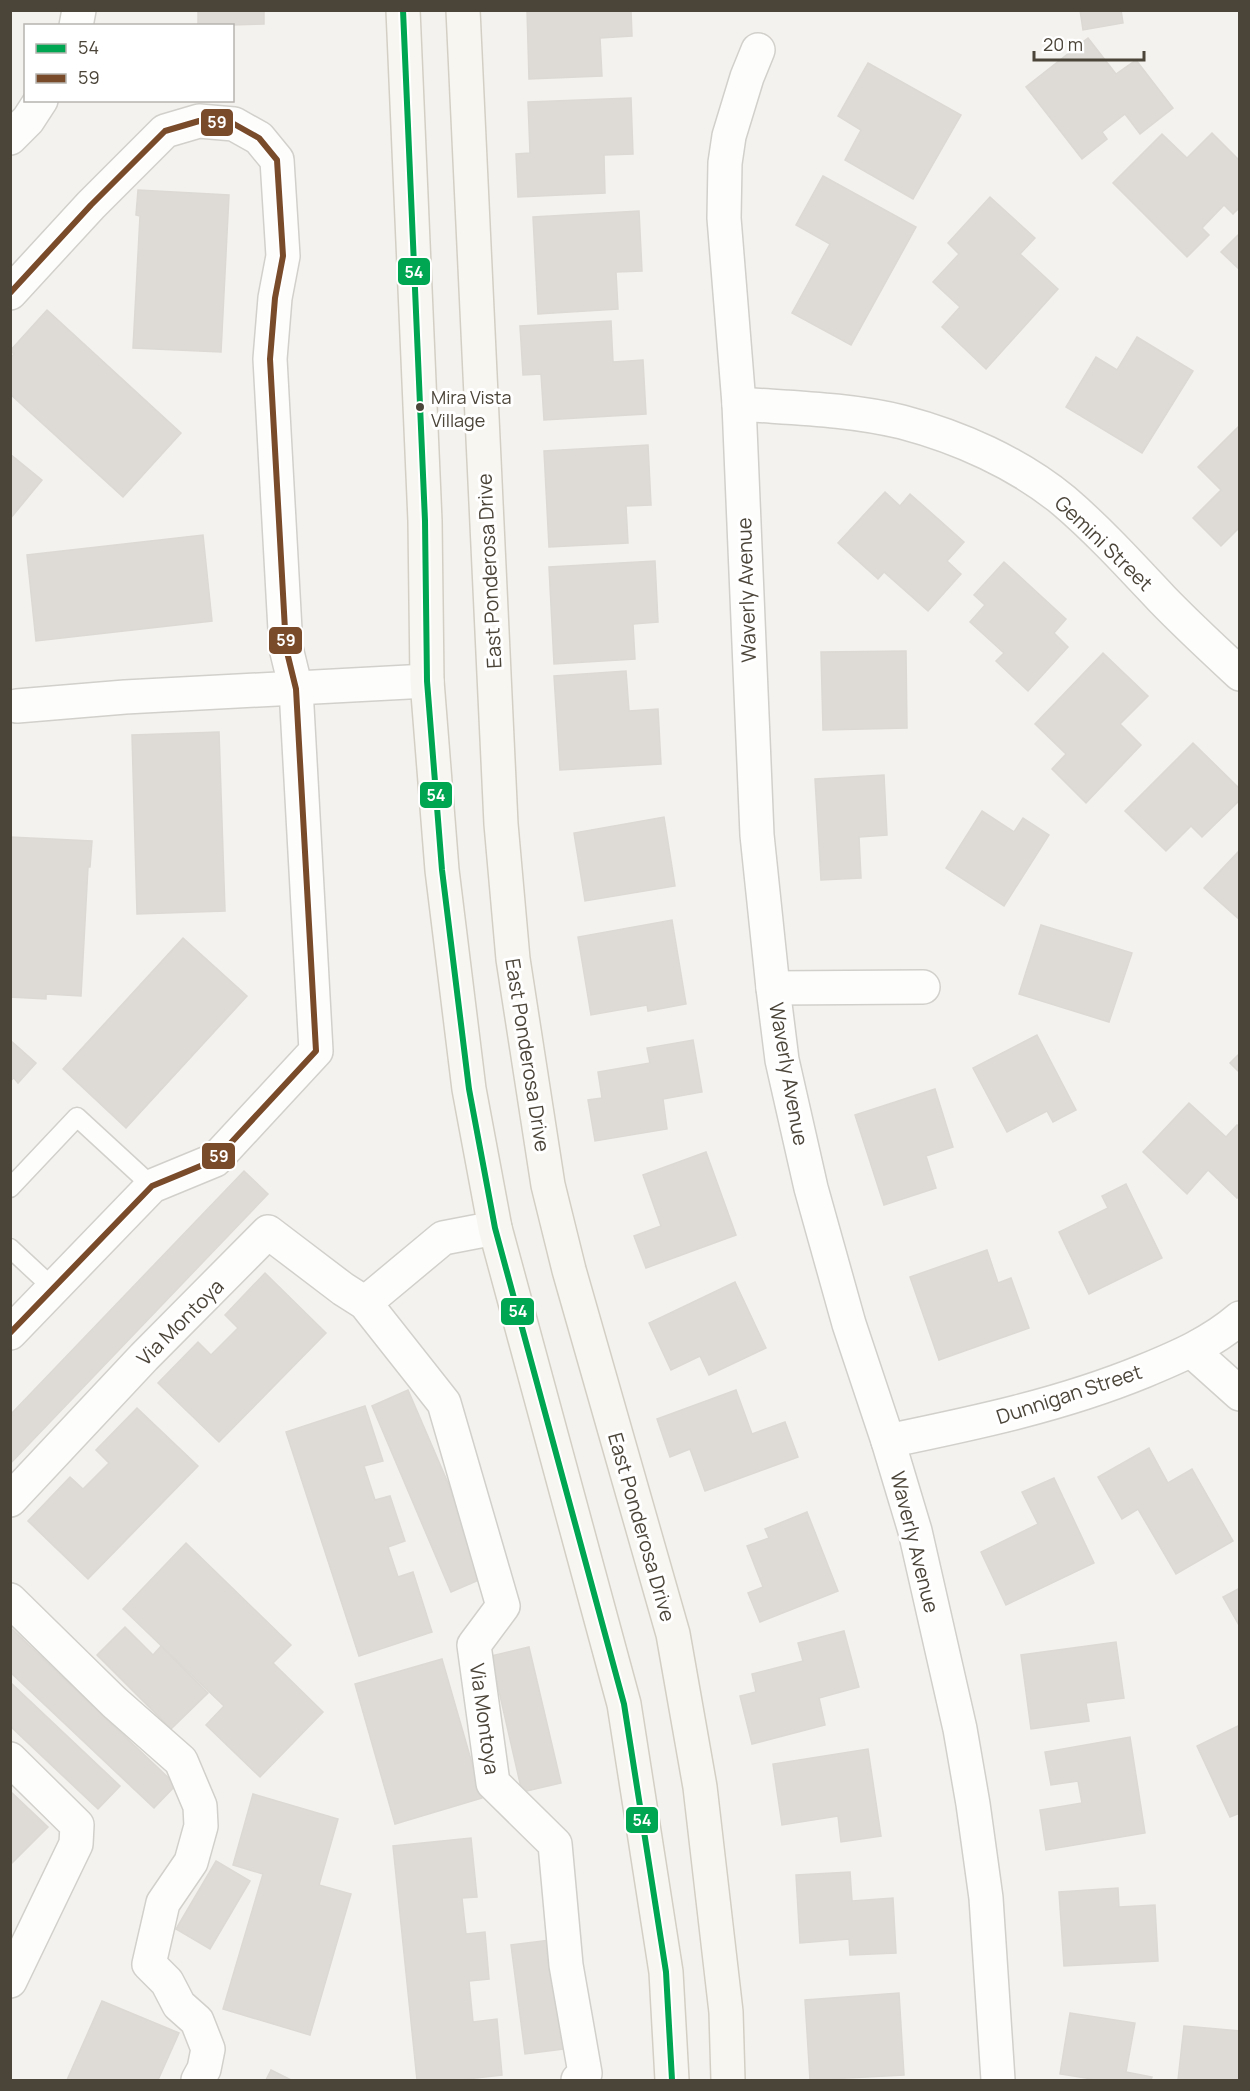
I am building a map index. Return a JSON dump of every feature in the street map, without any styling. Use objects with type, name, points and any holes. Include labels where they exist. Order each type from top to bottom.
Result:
[{"type":"main road","points":[[403,10],[425,521],[427,681],[443,882],[469,1089],[495,1228],[624,1704],[666,1972],[672,2080]]},
{"type":"main road","name":"East Ponderosa Drive","points":[[463,10],[501,824],[513,959],[548,1185],[569,1270],[673,1634],[700,1787],[726,2012],[728,2080]]},
{"type":"street","name":"Waverly Avenue","points":[[758,50],[729,136],[725,163],[724,218],[739,404],[757,835],[773,988],[782,1060],[811,1188],[849,1324],[915,1531],[960,1729],[972,1793],[986,1898],[998,2080]]},
{"type":"street","points":[[10,138],[28,120],[40,102]]},
{"type":"street","points":[[10,293],[91,205],[165,131],[200,121],[234,124],[259,138],[277,160],[283,256],[275,298],[270,359],[286,648],[296,689],[316,1051],[214,1160],[152,1186],[10,1332]]},
{"type":"street","name":"Gemini Street","points":[[739,404],[870,416],[901,422],[944,435],[986,452],[1026,474],[1063,500],[1093,527],[1239,674]]},
{"type":"street","points":[[17,706],[125,697],[427,681]]},
{"type":"street","points":[[773,988],[923,987]]},
{"type":"street","points":[[365,1303],[443,1238],[495,1228]]},
{"type":"street","name":"Via Montoya","points":[[10,1500],[144,1357],[268,1232],[365,1303],[444,1403],[503,1606],[474,1645],[493,1783],[555,1844],[567,1965],[585,2073],[578,2080]]},
{"type":"street","name":"Dunnigan Street","points":[[888,1441],[968,1425],[1048,1405],[1124,1379],[1192,1351],[1239,1318]]},
{"type":"street","points":[[1192,1351],[1239,1394]]},
{"type":"street","points":[[10,1600],[114,1702],[182,1761],[201,1806],[201,1826],[191,1862],[164,1903],[149,1964],[167,1982],[179,2005],[197,2021],[208,2049],[204,2069],[198,2080]]},
{"type":"street","points":[[10,1759],[77,1825],[76,1844],[10,1981]]},
{"type":"lane","points":[[10,1188],[77,1117],[152,1186]]},
{"type":"lane","points":[[10,1248],[53,1288]]},
{"type":"building","points":[[198,10],[264,10],[264,24],[198,24]]},
{"type":"building","points":[[527,10],[631,10],[632,36],[600,38],[602,76],[529,79]]},
{"type":"building","points":[[1080,10],[1121,10],[1123,23],[1083,30]]},
{"type":"building","points":[[1088,38],[1116,74],[1136,60],[1173,108],[1140,134],[1125,114],[1102,132],[1107,139],[1082,159],[1026,87]]},
{"type":"building","points":[[868,63],[961,115],[913,199],[845,160],[861,130],[838,116]]},
{"type":"building","points":[[631,98],[633,154],[604,155],[605,193],[518,197],[516,154],[530,153],[528,102]]},
{"type":"building","points":[[1212,133],[1240,161],[1240,207],[1233,214],[1224,205],[1202,228],[1209,235],[1187,257],[1113,183],[1162,134],[1187,158]]},
{"type":"building","points":[[823,176],[916,227],[851,345],[792,313],[830,244],[796,225]]},
{"type":"building","points":[[138,190],[229,195],[221,352],[133,348],[140,216],[136,215]]},
{"type":"building","points":[[990,197],[1035,238],[1020,254],[1058,289],[986,369],[942,327],[960,307],[933,282],[959,254],[948,243]]},
{"type":"building","points":[[639,211],[642,271],[616,272],[618,309],[538,314],[533,217]]},
{"type":"building","points":[[1240,233],[1240,270],[1221,252]]},
{"type":"building","points":[[47,310],[181,433],[123,497],[10,394],[10,358],[14,354],[10,351]]},
{"type":"building","points":[[611,321],[613,362],[643,360],[646,414],[544,420],[541,374],[523,375],[520,326]]},
{"type":"building","points":[[1137,337],[1193,371],[1142,453],[1066,407],[1096,357],[1117,370]]},
{"type":"building","points":[[1239,426],[1240,527],[1221,546],[1193,518],[1221,490],[1198,467]]},
{"type":"building","points":[[648,445],[651,505],[626,506],[628,543],[549,547],[544,451]]},
{"type":"building","points":[[10,454],[42,480],[10,519]]},
{"type":"building","points":[[885,492],[900,506],[910,494],[964,542],[947,561],[961,574],[928,611],[884,572],[878,579],[838,543]]},
{"type":"building","points":[[203,535],[212,621],[36,641],[27,555]]},
{"type":"building","points":[[655,561],[658,622],[633,624],[635,659],[554,664],[549,567]]},
{"type":"building","points":[[1004,562],[1066,619],[1054,633],[1068,647],[1028,691],[996,661],[1004,653],[970,622],[985,605],[974,595]]},
{"type":"building","points":[[906,651],[907,728],[823,730],[821,652]]},
{"type":"building","points":[[1103,653],[1148,696],[1120,724],[1141,745],[1086,803],[1052,769],[1066,754],[1035,724]]},
{"type":"building","points":[[626,671],[629,711],[658,709],[661,764],[560,770],[554,676]]},
{"type":"building","points":[[219,732],[225,911],[137,914],[132,735]]},
{"type":"building","points":[[1193,743],[1240,789],[1240,800],[1202,837],[1191,826],[1166,851],[1125,811]]},
{"type":"building","points":[[884,775],[887,835],[859,837],[861,878],[821,880],[815,779]]},
{"type":"building","points":[[982,811],[1014,832],[1023,818],[1049,835],[1004,906],[946,868]]},
{"type":"building","points":[[664,817],[675,886],[585,901],[574,833]]},
{"type":"building","points":[[10,837],[92,841],[90,867],[88,867],[81,996],[46,994],[46,999],[10,997]]},
{"type":"building","points":[[1240,850],[1240,920],[1204,888]]},
{"type":"building","points":[[672,920],[686,1004],[648,1011],[647,1005],[591,1015],[578,937]]},
{"type":"building","points":[[1041,925],[1132,953],[1109,1022],[1019,994]]},
{"type":"building","points":[[183,938],[247,996],[126,1128],[63,1069]]},
{"type":"building","points":[[1037,1035],[1076,1110],[1053,1122],[1047,1111],[1007,1132],[973,1068]]},
{"type":"building","points":[[10,1040],[36,1063],[18,1083],[14,1078],[10,1081]]},
{"type":"building","points":[[693,1040],[702,1092],[663,1099],[667,1129],[595,1141],[588,1100],[602,1098],[598,1072],[650,1063],[647,1048]]},
{"type":"building","points":[[1240,1053],[1240,1073],[1230,1063]]},
{"type":"building","points":[[935,1089],[953,1147],[926,1156],[936,1188],[884,1205],[855,1115]]},
{"type":"building","points":[[1189,1103],[1226,1137],[1237,1125],[1240,1127],[1240,1196],[1237,1198],[1208,1170],[1187,1194],[1143,1152]]},
{"type":"building","points":[[706,1152],[736,1235],[646,1268],[634,1236],[661,1226],[643,1175]]},
{"type":"building","points":[[244,1171],[268,1194],[10,1464],[10,1415]]},
{"type":"building","points":[[1126,1184],[1162,1258],[1089,1294],[1059,1232],[1108,1208],[1102,1196]]},
{"type":"building","points":[[987,1250],[998,1283],[1011,1278],[1029,1328],[939,1360],[910,1277]]},
{"type":"building","points":[[265,1273],[326,1333],[219,1442],[158,1383],[198,1342],[211,1355],[238,1328],[225,1315]]},
{"type":"building","points":[[735,1282],[766,1348],[709,1375],[700,1356],[671,1370],[649,1323]]},
{"type":"building","points":[[408,1390],[488,1576],[451,1592],[372,1406]]},
{"type":"building","points":[[736,1390],[752,1434],[785,1422],[798,1457],[705,1491],[690,1449],[670,1457],[657,1419]]},
{"type":"building","points":[[365,1406],[383,1461],[364,1466],[375,1500],[390,1496],[405,1541],[388,1547],[398,1577],[413,1572],[432,1632],[359,1656],[286,1432]]},
{"type":"building","points":[[137,1408],[198,1466],[88,1579],[28,1521],[70,1477],[83,1489],[109,1463],[96,1450]]},
{"type":"building","points":[[1149,1448],[1168,1483],[1192,1469],[1233,1541],[1176,1574],[1138,1509],[1122,1519],[1098,1477]]},
{"type":"building","points":[[1054,1478],[1094,1563],[1006,1605],[981,1552],[1038,1524],[1022,1492]]},
{"type":"building","points":[[807,1512],[838,1591],[760,1622],[748,1593],[763,1587],[747,1546],[769,1538],[765,1529]]},
{"type":"building","points":[[186,1543],[291,1645],[273,1663],[323,1712],[260,1777],[206,1725],[224,1706],[123,1609]]},
{"type":"building","points":[[1240,1588],[1240,1627],[1223,1597]]},
{"type":"building","points":[[10,1627],[176,1785],[154,1808],[10,1672]]},
{"type":"building","points":[[125,1627],[153,1655],[161,1646],[208,1693],[171,1729],[97,1655]]},
{"type":"building","points":[[844,1631],[859,1687],[819,1698],[825,1725],[752,1744],[740,1696],[756,1692],[752,1674],[803,1661],[798,1643]]},
{"type":"building","points":[[1116,1642],[1124,1698],[1086,1703],[1089,1721],[1031,1729],[1021,1655]]},
{"type":"building","points":[[529,1647],[561,1783],[522,1792],[491,1656]]},
{"type":"building","points":[[442,1659],[482,1798],[395,1824],[355,1684]]},
{"type":"building","points":[[10,1682],[120,1786],[98,1809],[10,1726]]},
{"type":"building","points":[[1240,1725],[1240,1813],[1230,1817],[1197,1746]]},
{"type":"building","points":[[1130,1737],[1145,1833],[1046,1850],[1040,1810],[1082,1803],[1078,1781],[1051,1785],[1045,1752]]},
{"type":"building","points":[[868,1749],[881,1836],[841,1842],[838,1816],[782,1825],[773,1764]]},
{"type":"building","points":[[10,1791],[48,1827],[10,1865]]},
{"type":"building","points":[[253,1794],[338,1819],[319,1885],[351,1894],[310,2035],[223,2009],[263,1874],[233,1865]]},
{"type":"building","points":[[471,1838],[477,1897],[462,1898],[466,1934],[485,1932],[489,1979],[469,1981],[473,2022],[497,2019],[502,2075],[458,2080],[417,2080],[393,1846]]},
{"type":"building","points":[[216,1861],[250,1881],[210,1949],[176,1929]]},
{"type":"building","points":[[850,1872],[852,1901],[893,1898],[896,1953],[850,1955],[849,1939],[800,1943],[796,1875]]},
{"type":"building","points":[[1118,1888],[1119,1907],[1155,1905],[1158,1961],[1064,1966],[1059,1892]]},
{"type":"building","points":[[550,1940],[563,2049],[525,2054],[511,1945]]},
{"type":"building","points":[[899,1993],[904,2075],[810,2080],[805,2000]]},
{"type":"building","points":[[102,2001],[179,2033],[158,2080],[67,2080]]},
{"type":"building","points":[[1070,2013],[1135,2023],[1126,2072],[1152,2077],[1151,2080],[1092,2080],[1060,2074]]},
{"type":"building","points":[[1184,2026],[1240,2031],[1240,2080],[1178,2080]]},
{"type":"building","points":[[271,2070],[291,2080],[266,2080]]},
{"type":"transit line","name":"54","points":[[403,10],[425,521],[427,681],[442,870],[469,1089],[495,1228],[624,1704],[666,1972],[672,2080]]},
{"type":"transit line","name":"59","points":[[10,293],[91,205],[165,131],[199,121],[234,124],[259,138],[277,160],[283,256],[275,298],[270,359],[286,648],[296,689],[316,1051],[215,1160],[152,1186],[10,1333]]},
{"type":"place","name":"Mira Vista Village","points":[[420,407]]}]
